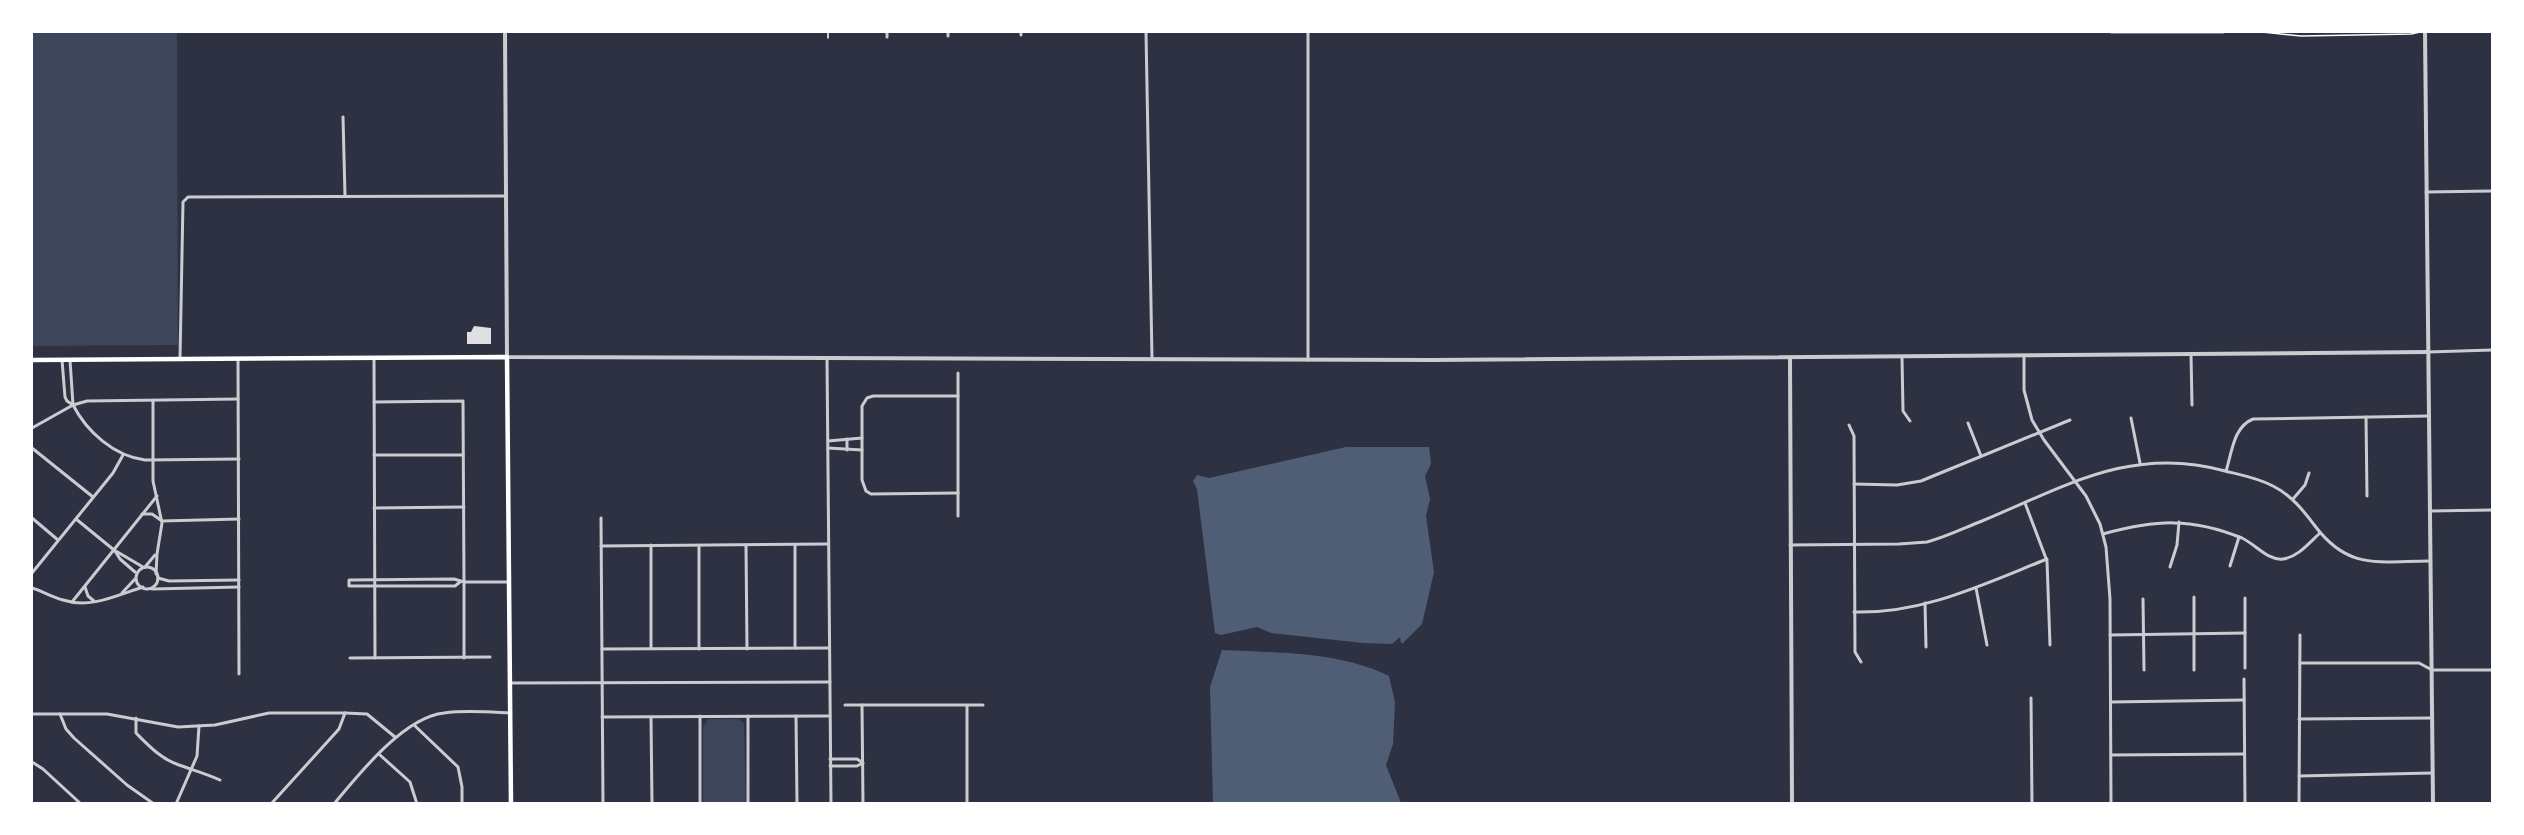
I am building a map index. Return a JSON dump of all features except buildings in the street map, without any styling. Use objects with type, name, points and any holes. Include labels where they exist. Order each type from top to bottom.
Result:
[{"type":"main road","points":[[32,360],[507,357],[511,804]]},
{"type":"street","points":[[505,32],[507,357],[1308,360],[1790,358],[2493,350]]},
{"type":"street","points":[[887,32],[887,37]]},
{"type":"street","points":[[1146,32],[1152,359]]},
{"type":"street","points":[[1308,32],[1308,360]]},
{"type":"street","points":[[2111,32],[2223,32]]},
{"type":"street","points":[[2423,32],[2433,804]]},
{"type":"street","points":[[343,117],[345,196]]},
{"type":"street","points":[[2426,192],[2493,191]]},
{"type":"street","points":[[180,359],[183,202],[188,197],[505,196]]},
{"type":"street","points":[[2191,354],[2192,405]]},
{"type":"street","points":[[2024,356],[2025,396],[2030,413],[2039,433],[2077,481],[2092,507],[2103,534],[2108,561],[2111,804]]},
{"type":"street","points":[[1902,357],[1903,411],[1910,421]]},
{"type":"street","points":[[375,358],[375,658]]},
{"type":"street","points":[[827,358],[831,804]]},
{"type":"street","points":[[1790,358],[1792,804]]},
{"type":"street","points":[[238,359],[239,674]]},
{"type":"street","points":[[63,360],[65,397],[67,402],[73,405]]},
{"type":"street","points":[[70,360],[73,405],[88,428],[123,455],[153,460],[239,459]]},
{"type":"street","points":[[958,373],[958,516]]},
{"type":"street","points":[[958,396],[873,396],[867,398],[862,406],[862,480],[866,491],[871,494],[958,493]]},
{"type":"street","points":[[32,428],[73,405],[92,400],[238,399]]},
{"type":"street","points":[[152,589],[157,586],[157,554],[162,520],[153,481],[153,400]]},
{"type":"street","points":[[374,402],[463,402],[464,658]]},
{"type":"street","points":[[2226,471],[2238,432],[2246,422],[2264,418],[2428,416]]},
{"type":"street","points":[[2366,417],[2367,496]]},
{"type":"street","points":[[2131,418],[2140,463]]},
{"type":"street","points":[[1854,484],[1914,483],[2070,420]]},
{"type":"street","points":[[1968,423],[1981,456]]},
{"type":"street","points":[[1849,425],[1854,436],[1855,652],[1862,663]]},
{"type":"street","points":[[827,441],[862,438]]},
{"type":"street","points":[[848,439],[848,450]]},
{"type":"street","points":[[32,448],[93,498]]},
{"type":"street","points":[[828,448],[862,450]]},
{"type":"street","points":[[32,573],[118,466],[123,455]]},
{"type":"street","points":[[374,455],[464,455]]},
{"type":"street","points":[[1790,545],[1927,542],[2109,469],[2140,463],[2183,462],[2226,471],[2269,484],[2293,499],[2335,549],[2357,560],[2429,561]]},
{"type":"street","points":[[2293,499],[2305,485],[2309,473]]},
{"type":"street","points":[[72,602],[156,496]]},
{"type":"street","points":[[2025,503],[2047,559],[2050,645]]},
{"type":"street","points":[[374,508],[464,507]]},
{"type":"street","points":[[2429,512],[2493,510]]},
{"type":"street","points":[[142,514],[153,514],[162,520],[239,519]]},
{"type":"street","points":[[32,518],[58,540]]},
{"type":"street","points":[[601,518],[603,804]]},
{"type":"street","points":[[76,519],[114,549],[151,569],[157,576],[167,581],[239,580]]},
{"type":"street","points":[[2103,534],[2138,524],[2179,522],[2240,537],[2272,557],[2281,559],[2298,553],[2320,533]]},
{"type":"street","points":[[2170,567],[2177,545],[2179,522]]},
{"type":"street","points":[[2230,566],[2240,537]]},
{"type":"street","points":[[601,546],[828,544]]},
{"type":"street","points":[[651,545],[651,649]]},
{"type":"street","points":[[699,545],[699,649]]},
{"type":"street","points":[[746,545],[747,649]]},
{"type":"street","points":[[795,545],[795,648]]},
{"type":"street","points":[[114,549],[120,559],[136,572]]},
{"type":"street","points":[[136,572],[157,554]]},
{"type":"street","points":[[1854,612],[1892,611],[1952,597],[2047,559]]},
{"type":"street","points":[[136,572],[136,577],[143,587]]},
{"type":"street","points":[[122,593],[136,577]]},
{"type":"street","points":[[462,582],[455,586],[349,586],[349,580],[454,579],[462,582],[509,582]]},
{"type":"street","points":[[85,586],[88,596],[95,602]]},
{"type":"street","points":[[32,588],[72,602],[95,602],[143,587],[152,589],[239,587]]},
{"type":"street","points":[[1976,588],[1987,645]]},
{"type":"street","points":[[2194,597],[2194,670]]},
{"type":"street","points":[[2245,598],[2245,668]]},
{"type":"street","points":[[2143,599],[2144,670]]},
{"type":"street","points":[[1925,603],[1926,647]]},
{"type":"street","points":[[2110,635],[2245,633]]},
{"type":"street","points":[[2299,804],[2300,635]]},
{"type":"street","points":[[602,650],[829,648]]},
{"type":"street","points":[[350,658],[490,657]]},
{"type":"street","points":[[2300,663],[2419,663],[2432,670],[2493,670]]},
{"type":"street","points":[[2244,679],[2245,804]]},
{"type":"street","points":[[510,683],[830,682]]},
{"type":"street","points":[[2031,698],[2032,804]]},
{"type":"street","points":[[2110,702],[2244,700]]},
{"type":"street","points":[[845,705],[983,705]]},
{"type":"street","points":[[862,705],[863,804]]},
{"type":"street","points":[[967,706],[967,804]]},
{"type":"street","points":[[272,804],[339,729],[345,712]]},
{"type":"street","points":[[32,714],[107,714],[178,727],[199,726],[269,713],[345,712],[367,714],[395,737]]},
{"type":"street","points":[[334,804],[395,737],[414,724],[444,713],[510,712]]},
{"type":"street","points":[[60,714],[66,729],[74,738],[127,785],[154,804]]},
{"type":"street","points":[[748,716],[748,804]]},
{"type":"street","points":[[796,716],[797,804]]},
{"type":"street","points":[[602,717],[830,716]]},
{"type":"street","points":[[651,717],[652,804]]},
{"type":"street","points":[[700,717],[700,804]]},
{"type":"street","points":[[136,718],[136,733],[153,751],[178,765],[193,768],[220,780]]},
{"type":"street","points":[[2299,719],[2432,718]]},
{"type":"street","points":[[414,724],[458,767],[462,787],[462,804]]},
{"type":"street","points":[[176,804],[197,756],[199,726]]},
{"type":"street","points":[[2111,755],[2244,754]]},
{"type":"street","points":[[380,755],[410,782],[417,804]]},
{"type":"street","points":[[830,759],[857,759],[863,763]]},
{"type":"street","points":[[32,762],[43,769],[81,804]]},
{"type":"street","points":[[830,766],[857,766],[863,763]]},
{"type":"street","points":[[2299,776],[2432,773]]},
{"type":"path","points":[[828,32],[828,38]]},
{"type":"path","points":[[2262,32],[2301,36],[2423,32]]},
{"type":"shaded area","points":[[32,32],[177,32],[178,345],[32,346]]},
{"type":"shaded area","points":[[1346,447],[1429,447],[1431,464],[1425,476],[1430,499],[1426,516],[1434,572],[1422,624],[1403,643],[1400,637],[1392,644],[1271,633],[1257,627],[1221,635],[1215,633],[1197,489],[1193,481],[1197,475],[1209,478]]},
{"type":"shaded area","points":[[1222,650],[1329,658],[1369,668],[1389,676],[1395,702],[1393,744],[1386,765],[1401,803],[1213,803],[1210,687]]},
{"type":"shaded area","points":[[708,719],[738,719],[744,723],[746,803],[703,803],[703,727]]}]
